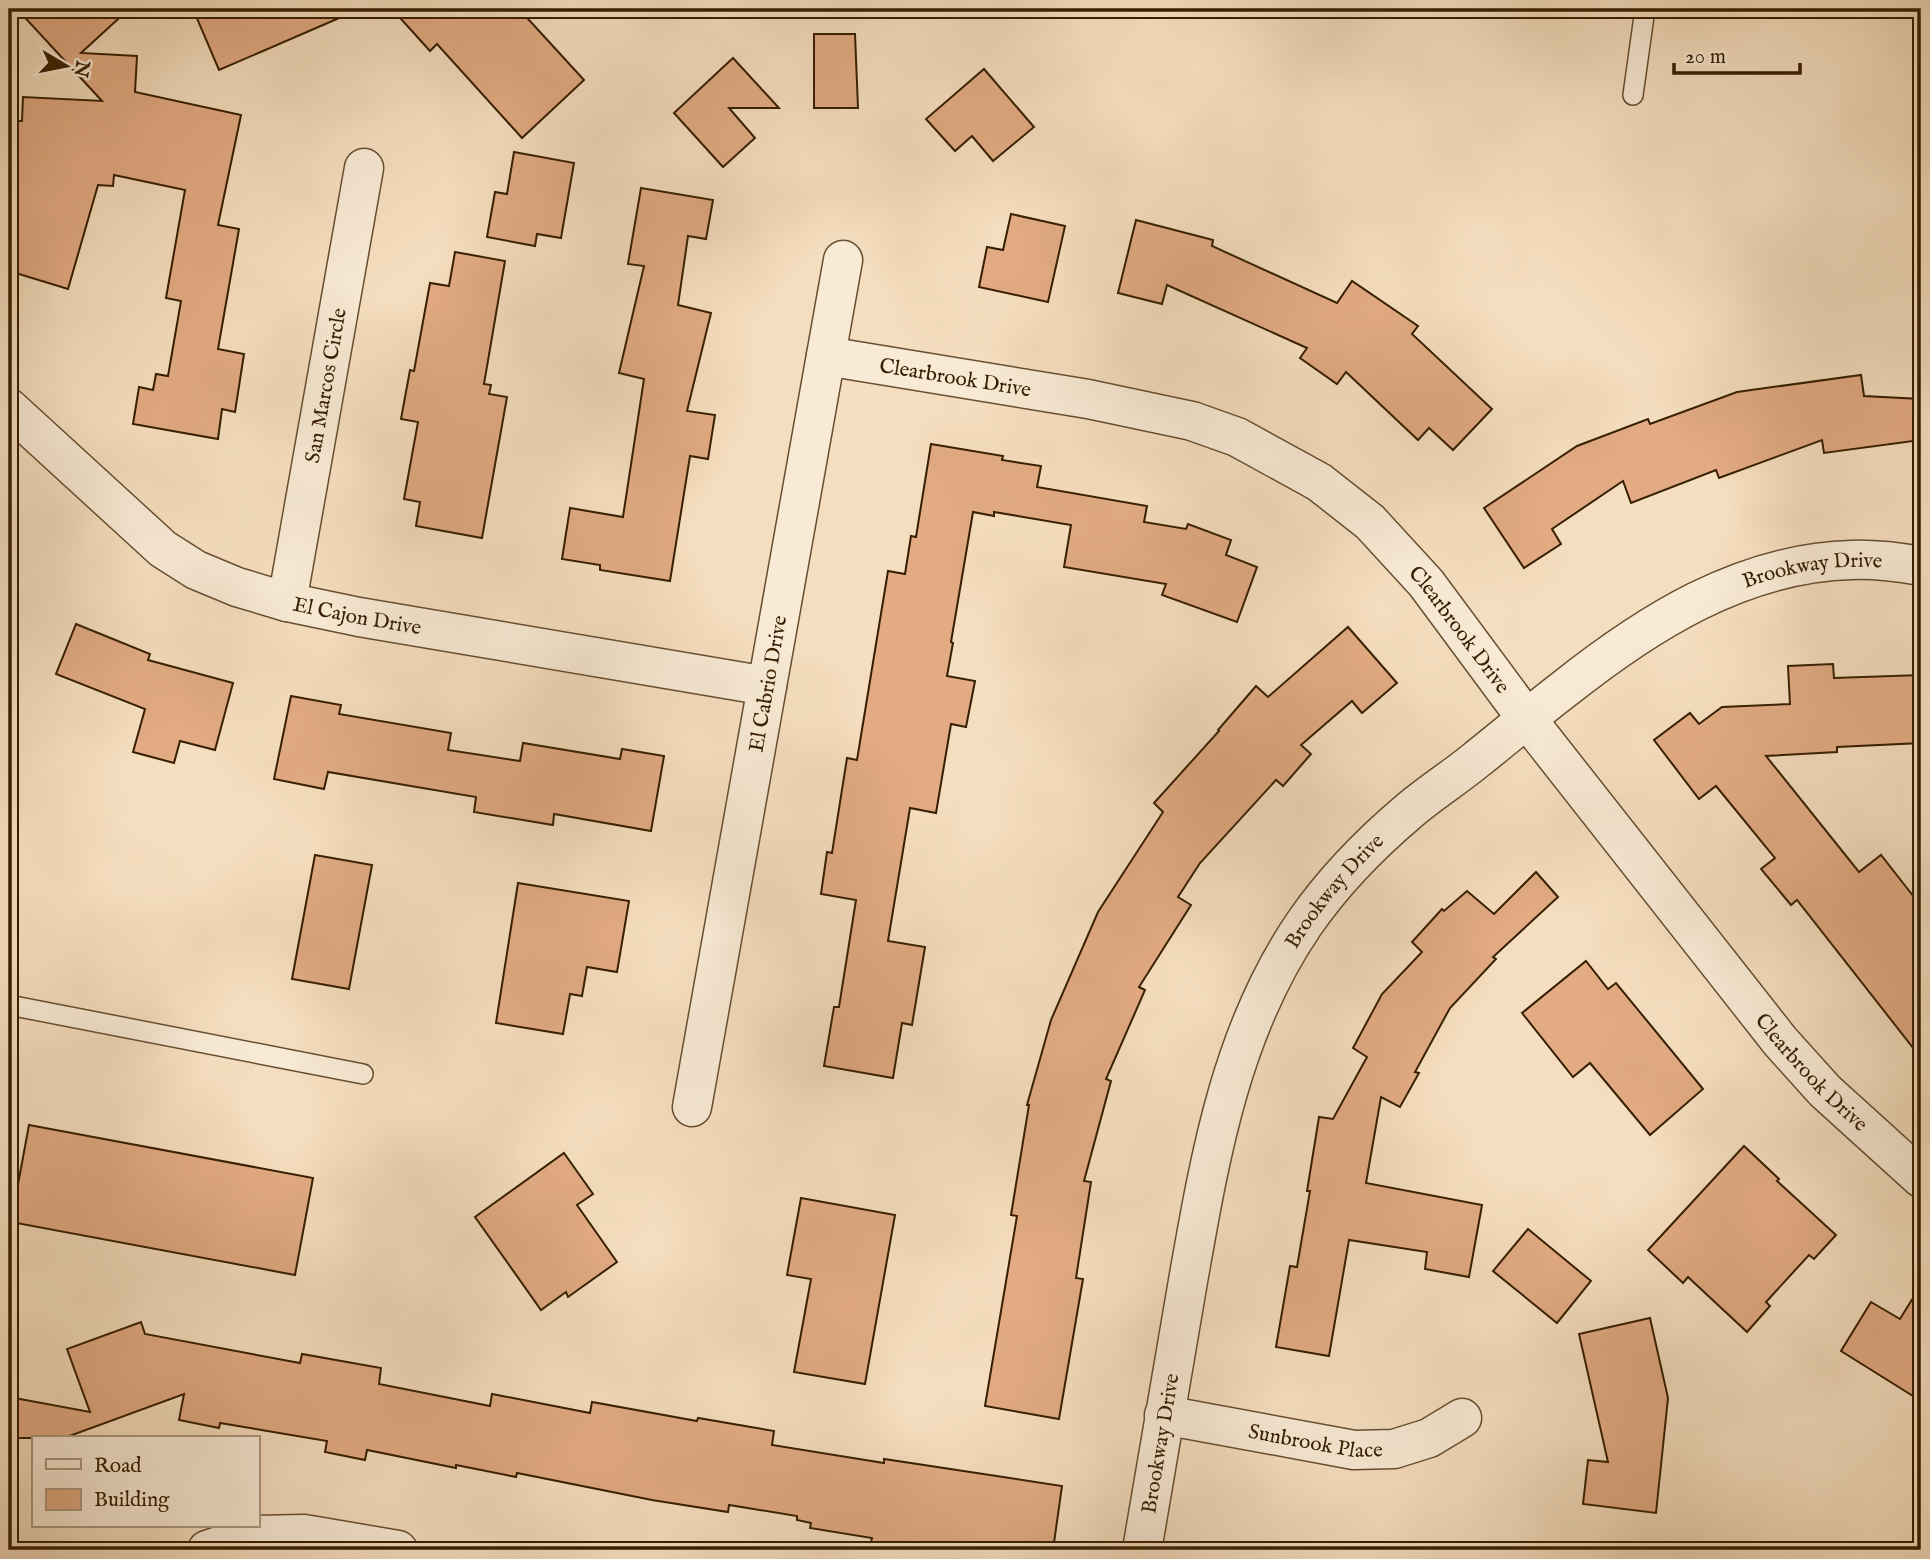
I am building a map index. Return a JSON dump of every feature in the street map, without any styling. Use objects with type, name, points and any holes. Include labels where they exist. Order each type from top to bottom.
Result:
[{"type":"street","name":"San Marcos Circle","points":[[287,602],[364,168]]},
{"type":"street","name":"El Cabrio Drive","points":[[692,1107],[843,260]]},
{"type":"street","name":"Clearbrook Drive","points":[[826,356],[1192,421],[1237,437],[1319,482],[1370,522],[1426,583],[1526,718],[1780,1041],[1825,1091],[1921,1178]]},
{"type":"street","name":"El Cajon Drive","points":[[9,408],[163,550],[196,570],[236,587],[287,602],[359,617],[767,686]]},
{"type":"street","name":"Brookway Drive","points":[[1142,1550],[1213,1147],[1228,1087],[1246,1032],[1273,973],[1306,922],[1370,846],[1409,810],[1478,759],[1577,677],[1635,636],[1685,607],[1744,580],[1801,565],[1852,560],[1921,566]]},
{"type":"street","name":"Sunbrook Place","points":[[1164,1415],[1354,1450],[1394,1449],[1429,1438],[1462,1418]]},
{"type":"street","points":[[207,1550],[251,1535],[304,1534],[398,1550]]},
{"type":"lane","points":[[1633,95],[1645,9]]},
{"type":"lane","points":[[9,1004],[363,1074]]},
{"type":"building","points":[[17,9],[129,9],[81,53],[137,56],[135,92],[241,115],[218,225],[239,229],[218,349],[244,354],[235,412],[222,409],[218,439],[133,424],[139,387],[153,390],[156,374],[168,376],[181,301],[166,298],[185,190],[114,175],[113,186],[98,185],[68,289],[9,271],[9,201],[15,121],[22,121],[23,97],[102,101]]},
{"type":"building","points":[[193,9],[360,9],[219,70]]},
{"type":"building","points":[[392,9],[519,9],[584,80],[522,138],[437,44],[430,51]]},
{"type":"building","points":[[814,34],[855,34],[858,108],[814,108]]},
{"type":"building","points":[[733,58],[779,108],[729,108],[755,138],[723,167],[674,113]]},
{"type":"building","points":[[984,69],[1034,127],[993,161],[972,136],[955,151],[926,119]]},
{"type":"building","points":[[514,152],[574,163],[561,238],[537,234],[535,246],[487,237],[495,192],[507,194]]},
{"type":"building","points":[[641,188],[713,200],[706,239],[688,236],[678,305],[711,313],[687,411],[715,415],[708,459],[690,456],[670,581],[600,570],[600,565],[562,559],[570,508],[623,517],[644,379],[619,373],[644,266],[628,264]]},
{"type":"building","points":[[1011,214],[1065,226],[1048,302],[979,287],[987,247],[1003,250]]},
{"type":"building","points":[[1136,220],[1213,240],[1212,246],[1337,303],[1352,281],[1418,326],[1412,334],[1492,409],[1453,450],[1429,428],[1418,440],[1346,372],[1337,384],[1300,358],[1307,348],[1167,285],[1162,304],[1118,293]]},
{"type":"building","points":[[455,252],[505,261],[484,384],[491,385],[489,394],[507,397],[482,538],[416,526],[420,502],[404,499],[418,422],[401,419],[410,370],[414,371],[430,283],[449,286]]},
{"type":"building","points":[[1861,375],[1864,396],[1921,399],[1921,440],[1824,453],[1822,440],[1719,478],[1716,470],[1631,503],[1623,481],[1552,529],[1561,544],[1524,568],[1484,508],[1577,446],[1648,419],[1650,424],[1737,392]]},
{"type":"building","points":[[931,444],[1003,456],[1002,460],[1041,466],[1037,487],[1147,506],[1144,522],[1186,529],[1188,524],[1231,540],[1226,555],[1257,567],[1237,622],[1162,595],[1166,584],[1064,567],[1071,525],[994,512],[994,516],[973,512],[947,676],[975,681],[966,727],[951,724],[936,813],[910,808],[888,941],[925,947],[912,1025],[902,1023],[893,1078],[824,1066],[834,1007],[839,1007],[856,900],[821,894],[827,852],[832,853],[847,758],[857,760],[888,571],[905,574],[911,536],[916,537]]},
{"type":"building","points":[[76,624],[150,654],[148,660],[233,683],[215,750],[180,741],[174,763],[133,752],[145,709],[56,674]]},
{"type":"building","points":[[1348,627],[1397,683],[1362,713],[1352,701],[1301,745],[1311,754],[1283,786],[1276,780],[1200,863],[1178,897],[1191,905],[1139,987],[1145,990],[1106,1079],[1111,1081],[1084,1181],[1091,1182],[1076,1278],[1083,1279],[1059,1419],[985,1406],[1017,1216],[1011,1215],[1027,1105],[1051,1020],[1098,912],[1163,812],[1154,803],[1256,686],[1268,697]]},
{"type":"building","points":[[1833,664],[1834,678],[1921,675],[1921,743],[1837,747],[1837,752],[1766,756],[1859,872],[1881,855],[1921,906],[1921,1058],[1797,900],[1791,905],[1761,869],[1775,858],[1716,786],[1699,799],[1654,740],[1690,713],[1699,724],[1722,707],[1790,704],[1788,666]]},
{"type":"building","points":[[291,696],[341,705],[339,714],[451,733],[448,750],[520,761],[523,743],[620,759],[622,749],[664,756],[651,831],[554,814],[553,825],[474,812],[476,797],[328,772],[324,789],[274,779]]},
{"type":"building","points":[[315,855],[372,865],[349,989],[292,979]]},
{"type":"building","points":[[1536,872],[1558,897],[1493,957],[1496,959],[1450,1008],[1415,1072],[1419,1073],[1400,1107],[1381,1097],[1366,1183],[1482,1205],[1469,1277],[1425,1269],[1427,1252],[1349,1240],[1329,1356],[1276,1347],[1290,1266],[1297,1267],[1319,1117],[1333,1119],[1367,1057],[1353,1048],[1382,994],[1422,952],[1412,942],[1442,909],[1444,911],[1467,891],[1494,914]]},
{"type":"building","points":[[518,883],[629,901],[617,972],[587,967],[582,996],[570,994],[563,1034],[496,1023]]},
{"type":"building","points":[[1586,961],[1608,989],[1616,983],[1703,1089],[1650,1135],[1590,1063],[1573,1077],[1522,1013]]},
{"type":"building","points":[[29,1125],[313,1178],[295,1275],[11,1222]]},
{"type":"building","points":[[1744,1146],[1779,1179],[1777,1181],[1836,1235],[1814,1259],[1809,1255],[1766,1302],[1770,1306],[1747,1332],[1688,1277],[1683,1283],[1648,1250]]},
{"type":"building","points":[[564,1153],[593,1194],[577,1205],[617,1262],[568,1297],[566,1292],[541,1310],[475,1217]]},
{"type":"building","points":[[801,1198],[895,1215],[865,1384],[794,1372],[811,1279],[787,1275]]},
{"type":"building","points":[[1528,1229],[1591,1281],[1557,1323],[1493,1271]]},
{"type":"building","points":[[1921,1285],[1921,1401],[1841,1351],[1871,1302],[1900,1319]]},
{"type":"building","points":[[1650,1318],[1668,1398],[1656,1513],[1583,1504],[1588,1460],[1608,1462],[1579,1334]]},
{"type":"building","points":[[141,1322],[145,1334],[300,1363],[302,1354],[381,1368],[379,1384],[490,1406],[492,1394],[590,1413],[592,1402],[697,1421],[698,1418],[774,1431],[772,1445],[884,1463],[884,1459],[1062,1486],[1053,1550],[941,1550],[909,1545],[908,1548],[871,1542],[872,1538],[810,1528],[811,1523],[797,1520],[797,1516],[729,1505],[728,1512],[517,1473],[516,1477],[456,1465],[456,1468],[367,1450],[365,1460],[325,1452],[327,1441],[220,1423],[219,1428],[179,1420],[184,1394],[69,1436],[9,1438],[9,1397],[90,1412],[67,1349]]}]
